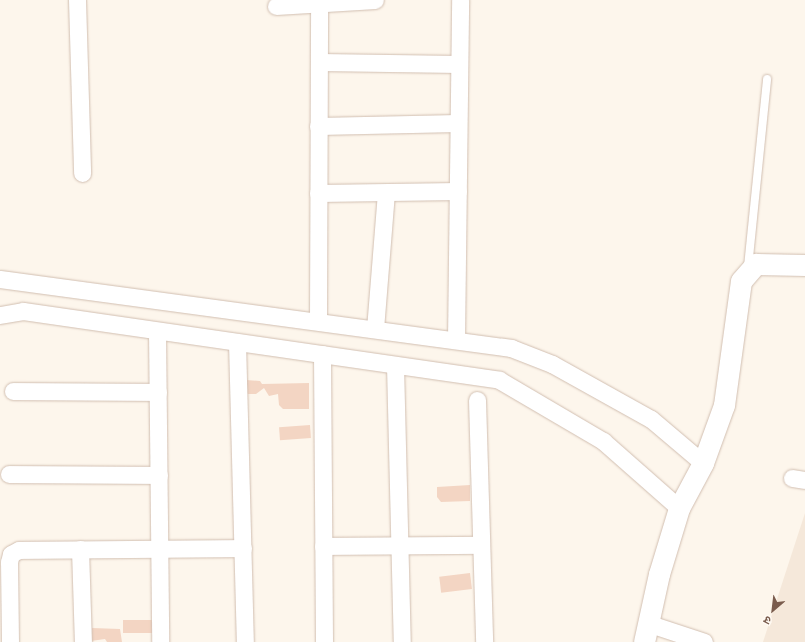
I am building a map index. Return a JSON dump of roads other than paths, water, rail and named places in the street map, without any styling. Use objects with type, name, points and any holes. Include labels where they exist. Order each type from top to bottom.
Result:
[{"type":"street","points":[[77,0],[82,173]]},
{"type":"street","points":[[276,6],[319,2],[375,0]]},
{"type":"street","points":[[456,340],[460,0]]},
{"type":"street","points":[[318,321],[319,2]]},
{"type":"street","points":[[319,62],[459,64]]},
{"type":"street","points":[[318,126],[458,123]]},
{"type":"street","points":[[318,193],[458,190]]},
{"type":"street","points":[[375,329],[386,192]]},
{"type":"street","points":[[704,642],[645,633],[691,485],[724,405],[740,281],[756,264],[805,266]]},
{"type":"street","points":[[0,279],[511,348],[552,364],[651,419],[691,485]]},
{"type":"street","points":[[0,315],[23,311],[499,380],[603,441],[691,485]]},
{"type":"street","points":[[158,331],[160,642]]},
{"type":"street","points":[[238,342],[245,642]]},
{"type":"street","points":[[322,354],[324,642]]},
{"type":"street","points":[[395,365],[402,642]]},
{"type":"street","points":[[13,391],[158,392]]},
{"type":"street","points":[[478,400],[484,642]]},
{"type":"street","points":[[9,474],[159,475]]},
{"type":"street","points":[[324,546],[481,544]]},
{"type":"street","points":[[10,642],[11,554],[19,550],[80,548],[243,548]]},
{"type":"street","points":[[80,548],[83,642]]},
{"type":"lane","points":[[747,274],[767,79]]}]
